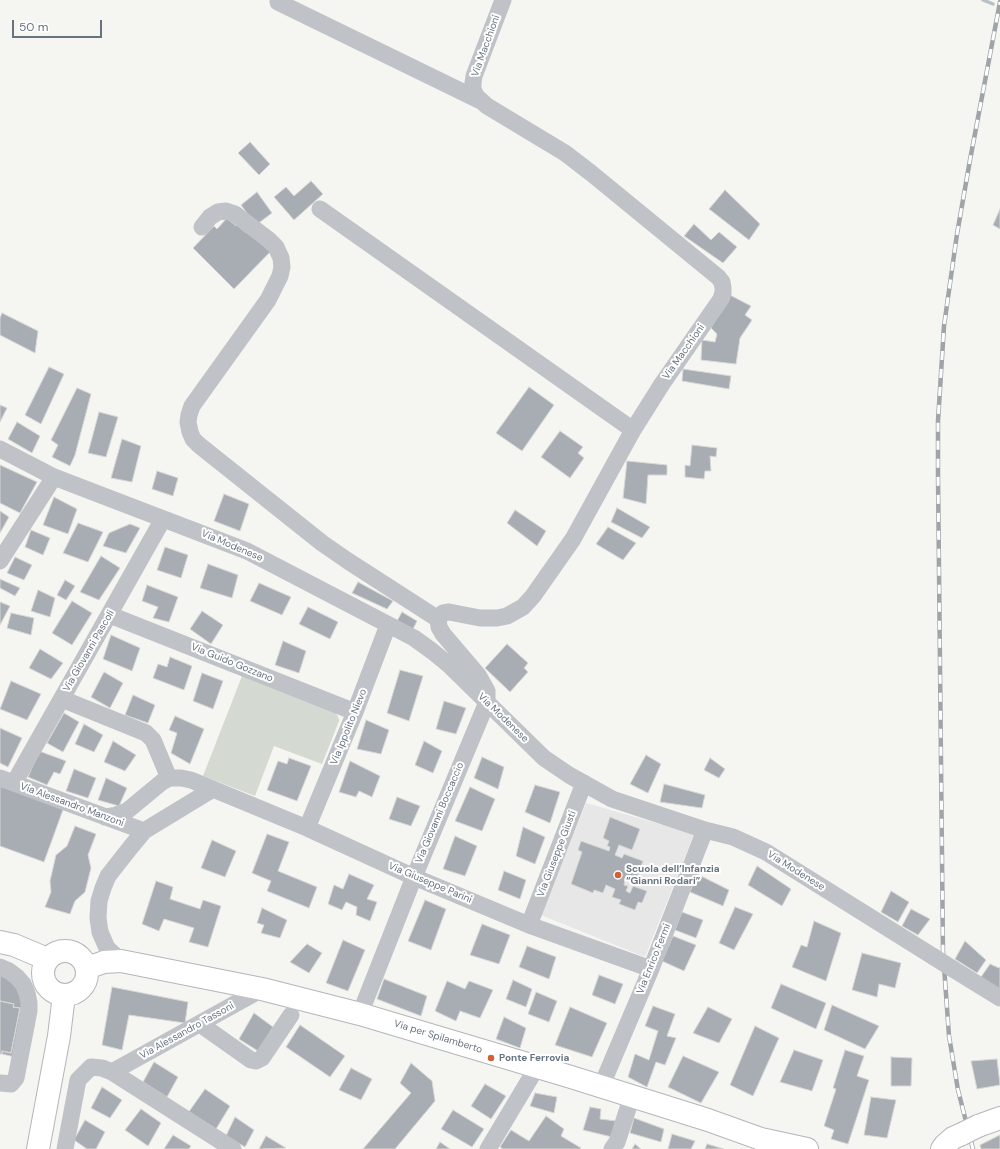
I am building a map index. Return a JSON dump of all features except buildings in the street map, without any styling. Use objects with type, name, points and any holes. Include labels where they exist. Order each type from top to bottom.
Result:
[{"type":"main road","points":[[0,942],[14,945],[47,959]]},
{"type":"main road","points":[[66,951],[73,952],[84,962],[86,968],[87,975],[85,982],[77,992],[71,995],[64,996],[56,994],[45,983],[43,975],[44,967],[47,959],[53,954],[66,951]]},
{"type":"main road","name":"Via per Spilamberto","points":[[86,968],[104,962],[121,961],[262,989],[360,1014],[537,1066],[761,1138],[807,1149]]},
{"type":"main road","points":[[38,1149],[59,1036],[64,996]]},
{"type":"main road","points":[[942,1149],[954,1138],[1000,1118]]},
{"type":"street","points":[[278,0],[278,2],[481,100]]},
{"type":"street","name":"Via Macchioni","points":[[438,619],[443,613],[449,612],[480,618],[497,618],[507,616],[522,607],[540,586],[574,539],[633,430],[662,384],[721,299],[723,288],[722,282],[712,272],[577,162],[487,106],[476,96],[473,89],[474,76],[503,0]]},
{"type":"street","points":[[320,209],[633,430]]},
{"type":"street","points":[[202,227],[210,217],[218,212],[226,211],[235,214],[276,247],[281,258],[282,267],[280,276],[268,300],[192,406],[188,415],[188,422],[193,439],[335,552],[438,619],[439,627],[443,634],[478,675],[487,691],[487,702]]},
{"type":"street","name":"Via Modenese","points":[[0,449],[54,477],[247,551],[414,638],[450,665],[544,758],[557,768],[612,799],[705,830],[733,837],[766,852],[1000,998]]},
{"type":"street","points":[[0,561],[54,477]]},
{"type":"street","name":"Via Giovanni Pascoli","points":[[7,781],[62,699],[163,519]]},
{"type":"street","name":"Via Guido Gozzano","points":[[110,615],[355,712]]},
{"type":"street","name":"Via Ippolito Nievo","points":[[307,828],[355,712],[388,625]]},
{"type":"street","points":[[62,699],[146,733],[153,740],[169,778],[127,811],[105,817]]},
{"type":"street","name":"Via Giovanni Boccaccio","points":[[360,1014],[414,877],[487,702]]},
{"type":"street","name":"Via Giuseppe Parini","points":[[169,778],[191,780],[307,828],[414,877],[529,925],[651,969]]},
{"type":"street","name":"Via Alessandro Manzoni","points":[[7,781],[144,832]]},
{"type":"street","name":"Via Giuseppe Giusti","points":[[529,925],[584,783]]},
{"type":"street","points":[[121,961],[107,948],[100,932],[98,918],[100,901],[108,876],[144,832],[213,789]]},
{"type":"street","name":"Via Enrico Fermi","points":[[601,1087],[651,969],[705,830]]},
{"type":"street","points":[[0,967],[9,971],[23,984],[29,1003],[29,1011],[16,1078],[11,1084],[0,1083]]},
{"type":"street","name":"Via Alessandro Tassoni","points":[[112,1072],[262,989]]},
{"type":"street","points":[[200,1024],[251,1060],[256,1061],[262,1058],[291,1014]]},
{"type":"street","points":[[488,1149],[537,1066]]},
{"type":"street","points":[[65,1149],[78,1080],[91,1067],[102,1068],[112,1072],[233,1149]]},
{"type":"street","points":[[612,1149],[617,1142],[632,1096]]},
{"type":"shaded area","points":[[242,676],[336,713],[339,719],[322,764],[274,746],[255,796],[203,776]]},
{"type":"shaded area","name":"Scuola dell’Infanzia “Gianni Rodari”","points":[[586,803],[694,834],[645,957],[541,915]]},
{"type":"waterway","points":[[983,0],[993,4]]},
{"type":"railway","points":[[973,1149],[958,1090],[949,1036],[943,952],[938,421],[944,326],[957,234],[1000,2]]},
{"type":"place","name":"Scuola dell’Infanzia “Gianni Rodari”","points":[[618,875]]},
{"type":"place","name":"Ponte Ferrovia","points":[[491,1058]]}]
